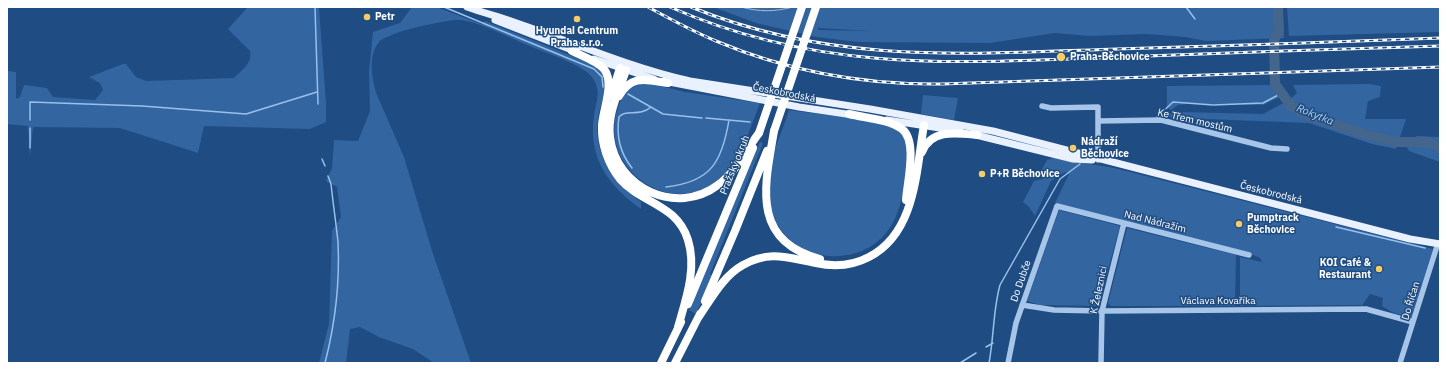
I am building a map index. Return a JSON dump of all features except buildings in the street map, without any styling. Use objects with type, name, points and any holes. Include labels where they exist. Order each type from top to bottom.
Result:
[{"type":"highway","name":"Pražský okruh","points":[[678,327],[720,230],[757,136],[802,7]]},
{"type":"highway","points":[[675,363],[698,318],[771,142],[816,7]]},
{"type":"highway","points":[[572,51],[600,66],[607,75],[609,84],[602,125],[606,152],[616,173],[631,189],[668,211],[678,222],[686,235],[691,255],[691,272],[678,327],[661,363]]},
{"type":"highway","points":[[624,66],[610,117],[611,142],[615,156],[623,170],[632,180],[643,188],[657,195],[669,198],[692,197],[706,193],[718,185],[731,173],[757,136]]},
{"type":"highway","points":[[602,125],[624,66]]},
{"type":"highway","points":[[610,117],[620,95],[632,82],[643,79],[668,83]]},
{"type":"highway","points":[[849,114],[892,125],[906,134],[910,141],[911,155],[905,202]]},
{"type":"highway","points":[[771,142],[765,190],[770,218],[784,240],[796,249],[808,256],[839,261],[866,253],[881,243],[890,234],[899,220],[905,202],[922,122]]},
{"type":"highway","points":[[698,318],[728,277],[737,269],[756,259],[783,256],[815,263],[840,265],[856,262],[876,253],[892,239],[902,224],[909,205],[915,176],[922,122]]},
{"type":"highway","points":[[915,176],[924,148],[932,138],[948,133],[977,135]]},
{"type":"main road","name":"Českobrodská","points":[[467,7],[510,21],[668,83],[743,95],[799,107],[993,132],[1410,239],[1439,244]]},
{"type":"main road","name":"Českobrodská","points":[[476,10],[508,26],[572,51],[624,66],[690,81],[922,122],[1073,159],[1098,160]]},
{"type":"street","points":[[1042,106],[1051,108],[1098,107],[1098,160]]},
{"type":"street","name":"Ke Třem mostům","points":[[1098,121],[1161,120],[1271,148],[1288,149]]},
{"type":"street","name":"Nad Nádražím","points":[[1057,206],[1249,255]]},
{"type":"street","name":"Do Dubče","points":[[1008,363],[1011,341],[1022,305],[1057,206]]},
{"type":"street","name":"K Železnici","points":[[1101,363],[1102,311],[1124,223]]},
{"type":"street","name":"Do Říčan","points":[[1400,363],[1439,244]]},
{"type":"street","name":"Václava Kovaříka","points":[[1022,305],[1054,310],[1102,311],[1366,309],[1413,322]]},
{"type":"shaded area","points":[[248,7],[319,7],[326,122],[310,129],[204,126],[198,153],[120,128],[33,127],[30,157],[28,126],[7,124],[7,71],[16,72],[16,99],[20,97],[24,85],[47,88],[53,97],[95,100],[103,90],[100,83],[89,77],[123,64],[126,64],[136,77],[146,81],[234,78],[248,63],[250,59],[250,51],[228,29]]},
{"type":"shaded area","points":[[412,7],[439,8],[481,24],[485,21],[595,66],[603,74],[605,80],[605,93],[599,113],[597,127],[601,152],[606,164],[621,185],[641,202],[641,209],[629,200],[610,180],[603,170],[598,158],[594,145],[593,131],[597,88],[593,78],[583,69],[491,29],[464,20],[451,20],[424,26],[397,33],[385,38],[377,45],[372,59],[372,74],[375,89],[404,157],[432,251],[471,363],[434,363],[413,349],[379,337],[360,327],[350,329],[346,363],[319,363],[329,324],[332,231],[341,217],[337,187],[326,181],[332,168],[334,140],[358,141],[370,111],[369,71],[373,32],[400,23]]},
{"type":"shaded area","points":[[713,7],[741,7],[776,11],[793,7],[1282,7],[1284,38],[1206,41],[1185,37],[1147,34],[1090,36],[1055,33],[990,43],[858,42],[816,37],[756,23]],"holes":[[[818,28],[872,31],[818,30]]]},
{"type":"shaded area","points":[[741,7],[793,7],[767,11]]},
{"type":"shaded area","points":[[1287,7],[1440,7],[1440,32],[1289,36]]},
{"type":"shaded area","points":[[644,82],[685,92],[760,103],[743,149],[736,161],[718,181],[692,193],[673,193],[655,188],[638,178],[626,164],[617,147],[614,128],[618,108],[627,90]]},
{"type":"shaded area","points":[[1369,84],[1381,86],[1380,97],[1368,101],[1365,119],[1406,119],[1396,149],[1372,144],[1309,123],[1159,116],[1181,112],[1263,114],[1289,100],[1297,93],[1293,85]]},
{"type":"shaded area","points":[[1281,85],[1286,94],[1263,105],[1187,104],[1178,105],[1171,110],[1167,107],[1167,86]]},
{"type":"shaded area","points":[[923,95],[958,98],[954,120],[921,114]]},
{"type":"shaded area","points":[[789,110],[880,124],[893,128],[904,137],[908,147],[908,158],[904,189],[898,212],[886,233],[873,245],[858,252],[841,256],[824,255],[807,251],[793,242],[781,230],[770,206],[768,193],[773,156]]},
{"type":"shaded area","points":[[1416,136],[1440,137],[1440,162],[1409,151],[1407,141],[1414,140]]},
{"type":"shaded area","points":[[760,142],[763,143],[710,274],[713,276],[696,314],[689,310]]},
{"type":"shaded area","points":[[1053,158],[1118,169],[1433,249],[1411,318],[1394,313],[1382,306],[1383,298],[1370,294],[1361,307],[1361,305],[1240,306],[1240,257],[1262,262],[1260,258],[1249,253],[1055,203],[1069,174],[1065,172],[1051,181],[1035,216],[1029,207],[1023,202],[1034,181],[1043,179],[1039,175],[1047,160]]},
{"type":"shaded area","points":[[1059,210],[1120,226],[1098,306],[1040,305],[1027,301]]},
{"type":"shaded area","points":[[1127,228],[1236,255],[1235,306],[1111,306],[1108,303]]},
{"type":"waterway","points":[[315,7],[318,104]]},
{"type":"waterway","points":[[444,7],[594,69],[602,77],[603,87]]},
{"type":"waterway","points":[[1186,7],[1195,19]]},
{"type":"waterway","name":"Rokytka","points":[[1278,7],[1279,31],[1274,40],[1275,84],[1291,106],[1302,113],[1364,134],[1396,142],[1426,142],[1440,147]]},
{"type":"waterway","points":[[30,120],[30,102],[142,106],[246,114],[317,92]]},
{"type":"waterway","points":[[1157,117],[1173,102],[1213,105],[1263,103],[1282,93]]},
{"type":"waterway","points":[[628,94],[663,114],[702,118]]},
{"type":"waterway","points":[[632,168],[624,156],[620,144],[618,131],[619,117],[625,113],[642,112],[651,107]]},
{"type":"waterway","points":[[706,118],[750,122]]},
{"type":"waterway","points":[[666,187],[694,180],[704,175],[712,167],[723,147],[729,120]]},
{"type":"waterway","points":[[30,128],[30,148]]},
{"type":"waterway","points":[[322,159],[325,166]]},
{"type":"waterway","points":[[989,363],[996,304],[1000,285],[1060,179],[1080,164]]},
{"type":"waterway","points":[[325,363],[332,333],[338,273],[338,242],[331,184],[328,176]]},
{"type":"waterway","points":[[1336,227],[1425,248]]},
{"type":"waterway","points":[[986,347],[993,343]]},
{"type":"waterway","points":[[960,363],[976,353]]},
{"type":"railway","points":[[648,7],[707,37],[743,52],[770,61],[826,74],[884,82],[942,84],[1440,67]]},
{"type":"railway","points":[[670,7],[726,29],[782,44],[837,54],[892,59],[1004,61],[1440,46]]},
{"type":"railway","points":[[691,7],[744,26],[796,39],[849,47],[901,52],[1008,53],[1440,38]]},
{"type":"place","name":"Petr","points":[[367,17]]},
{"type":"place","name":"Hyundai Centrum Praha s.r.o.","points":[[577,19]]},
{"type":"place","name":"Praha-Běchovice","points":[[1061,57]]},
{"type":"place","name":"Nádraží Běchovice","points":[[1073,148]]},
{"type":"place","name":"P+R Běchovice","points":[[982,174]]},
{"type":"place","name":"Pumptrack Běchovice","points":[[1239,224]]},
{"type":"place","name":"KOI Café & Restaurant","points":[[1379,269]]}]
